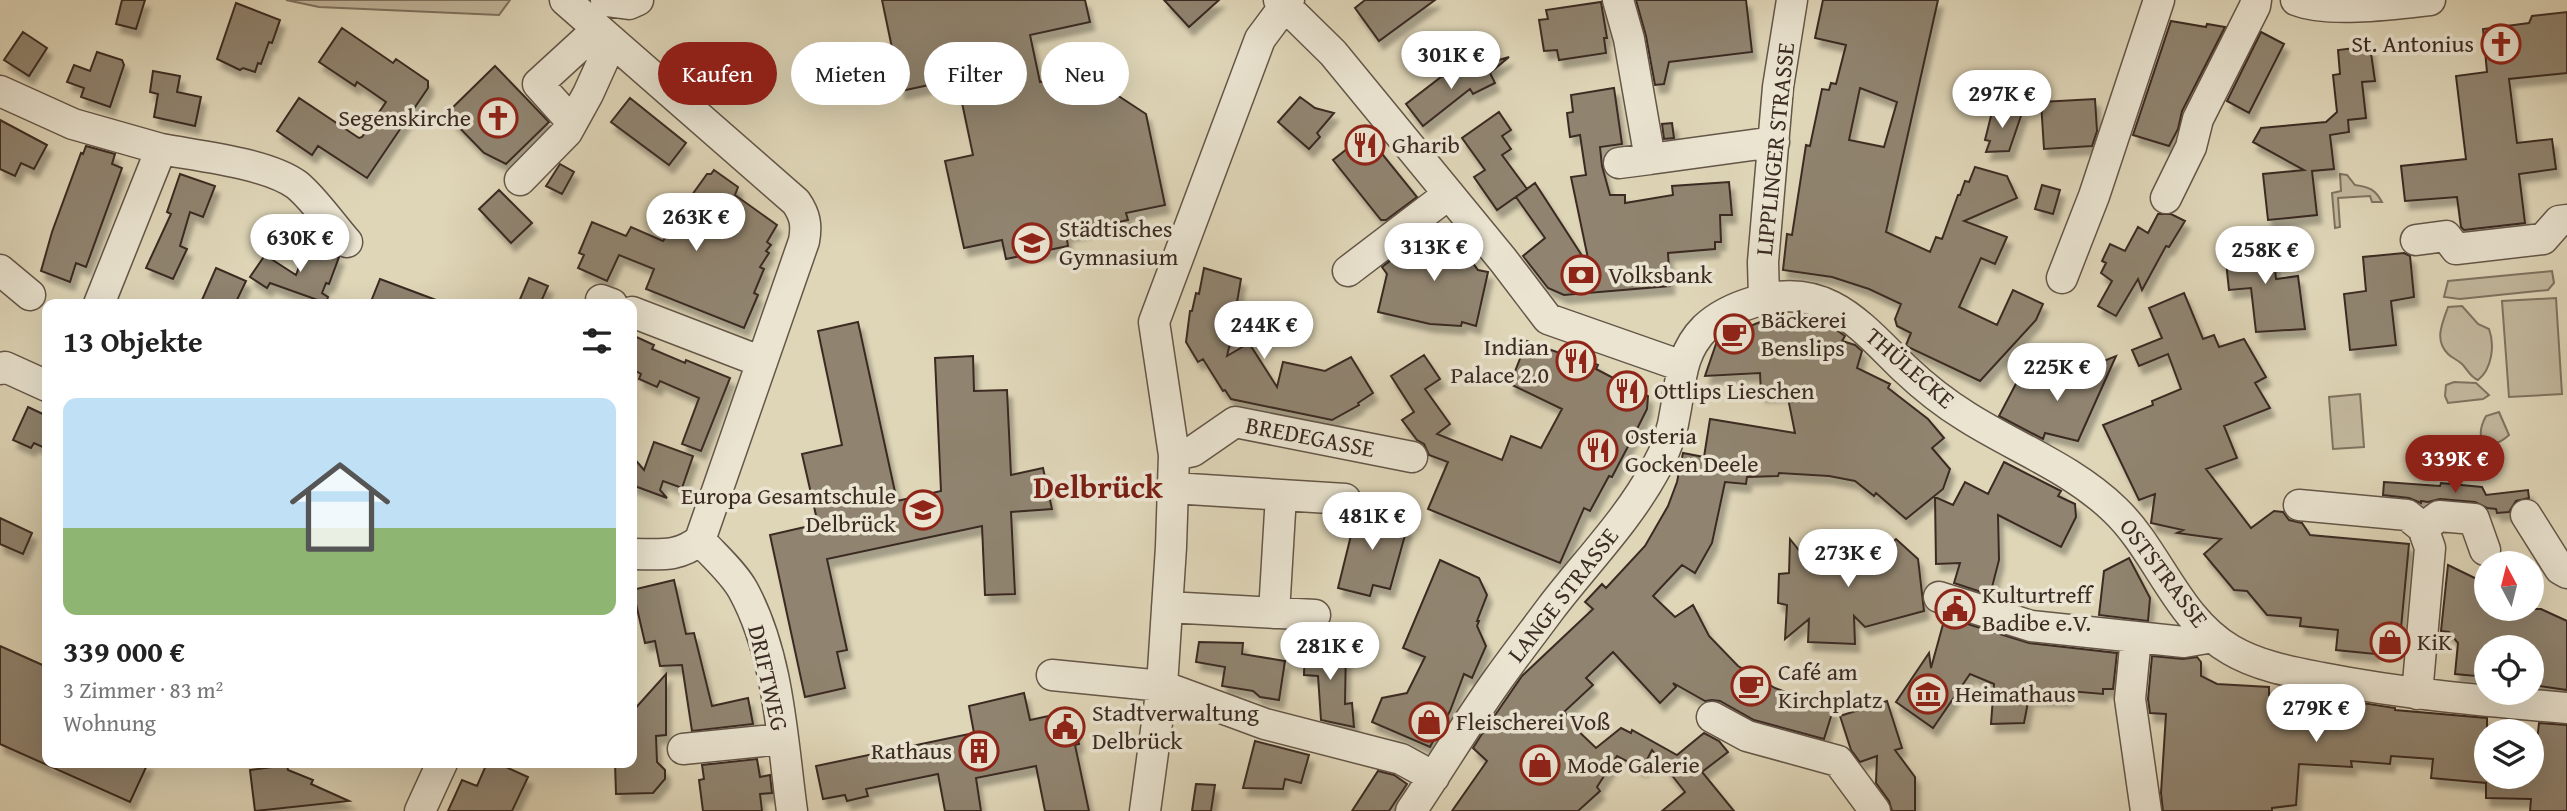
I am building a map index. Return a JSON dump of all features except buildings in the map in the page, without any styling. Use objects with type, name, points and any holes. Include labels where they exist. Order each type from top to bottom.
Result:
[{"type":"street","points":[[565,0],[602,18],[796,202],[803,213],[807,228],[700,540],[687,551],[637,554]]},
{"type":"street","points":[[572,122],[538,84],[602,18],[638,0]]},
{"type":"street","points":[[1618,0],[1629,39],[1650,159]]},
{"type":"street","name":"LIPPLINGER STRASSE","points":[[1764,299],[1763,261],[1778,87],[1792,0]]},
{"type":"street","points":[[2062,278],[2094,196],[2159,0]]},
{"type":"street","points":[[2166,198],[2192,147],[2199,119],[2256,6],[2256,0]]},
{"type":"street","points":[[2296,0],[2307,4],[2332,5],[2376,5],[2430,0]]},
{"type":"street","points":[[1145,811],[1162,686],[1174,455],[1154,322],[1260,39],[1284,1],[1333,53],[1548,318],[1682,366],[1691,345],[1708,325],[1732,310],[1764,299]]},
{"type":"street","points":[[520,180],[566,132],[572,122],[602,18]]},
{"type":"street","points":[[0,91],[73,124],[161,149],[275,174],[297,186],[347,242]]},
{"type":"street","points":[[1619,163],[1774,142]]},
{"type":"street","points":[[101,299],[161,149]]},
{"type":"street","points":[[1348,271],[1449,194]]},
{"type":"street","points":[[2416,240],[2446,236],[2456,249],[2543,239],[2559,221],[2567,220]]},
{"type":"street","points":[[0,270],[30,295]]},
{"type":"street","name":"THÜLECKE","points":[[1764,299],[1793,297],[1838,307],[1873,334],[1932,393],[1967,417],[2077,479],[2093,491]]},
{"type":"street","points":[[637,314],[762,362]]},
{"type":"street","name":"LANGE STRASSE","points":[[1411,811],[1497,679],[1562,593],[1609,538],[1658,465],[1671,435],[1682,366]]},
{"type":"street","points":[[0,369],[5,367],[42,384]]},
{"type":"street","name":"BREDEGASSE","points":[[1174,455],[1193,451],[1235,422],[1412,457]]},
{"type":"street","points":[[1173,488],[1345,499]]},
{"type":"street","name":"OSTSTRASSE","points":[[2093,491],[2117,511],[2189,611],[2213,637],[2233,651],[2282,670],[2417,694],[2567,708]]},
{"type":"street","points":[[1274,613],[1281,495]]},
{"type":"street","points":[[2299,505],[2407,515],[2423,527],[2430,548],[2417,694]]},
{"type":"street","points":[[2526,515],[2560,569],[2567,573]]},
{"type":"street","points":[[2423,527],[2439,516],[2474,519],[2485,550]]},
{"type":"street","name":"DRIFTWEG","points":[[700,540],[742,587],[764,635],[792,811]]},
{"type":"street","points":[[1939,597],[2031,626],[2184,642],[2213,637]]},
{"type":"street","points":[[1167,607],[1315,615]]},
{"type":"street","points":[[2136,637],[2130,699],[2146,811]]},
{"type":"street","points":[[1052,675],[1162,686],[1265,724],[1401,759],[1434,777]]},
{"type":"street","points":[[1712,717],[1747,736],[1839,761],[1875,811]]},
{"type":"street","points":[[683,749],[782,740]]},
{"type":"street","points":[[420,811],[440,768]]},
{"type":"shaded area","points":[[286,0],[510,0],[499,15],[319,7]]},
{"type":"shaded area","points":[[2340,174],[2347,175],[2355,185],[2371,189],[2382,202],[2372,202],[2370,196],[2338,198],[2340,227],[2335,228],[2332,193],[2341,191]]},
{"type":"shaded area","points":[[2552,271],[2554,283],[2548,290],[2460,299],[2444,297],[2448,281]]},
{"type":"shaded area","points":[[2556,298],[2562,394],[2509,397],[2502,301]]},
{"type":"shaded area","points":[[2462,306],[2478,324],[2489,329],[2491,335],[2489,363],[2478,380],[2448,354],[2441,343],[2440,332],[2448,307]]},
{"type":"shaded area","points":[[2454,382],[2476,383],[2489,395],[2483,399],[2448,403],[2445,396],[2446,385]]},
{"type":"shaded area","points":[[2360,394],[2364,447],[2333,449],[2329,397]]},
{"type":"shaded area","points":[[2499,412],[2509,435],[2495,444],[2484,442],[2481,433],[2486,416]]},
{"type":"place","name":"St. Antonius","points":[[2501,44]]},
{"type":"place","name":"Segenskirche","points":[[498,118]]},
{"type":"place","name":"Gharib","points":[[1365,145]]},
{"type":"place","name":"Städtisches Gymnasium","points":[[1032,243]]},
{"type":"place","name":"Volksbank","points":[[1581,275]]},
{"type":"place","name":"Bäckerei Benslips","points":[[1734,334]]},
{"type":"place","name":"Indian Palace 2.0","points":[[1576,361]]},
{"type":"place","name":"Ottlips Lieschen","points":[[1627,391]]},
{"type":"place","name":"Osteria Gocken Deele","points":[[1598,450]]},
{"type":"place","name":"Europa Gesamtschule Delbrück","points":[[923,510]]},
{"type":"place","name":"Kulturtreff Badibe e.V.","points":[[1955,609]]},
{"type":"place","name":"KiK","points":[[2390,642]]},
{"type":"place","name":"Café am Kirchplatz","points":[[1751,686]]},
{"type":"place","name":"Heimathaus","points":[[1928,694]]},
{"type":"place","name":"Fleischerei Voß","points":[[1429,722]]},
{"type":"place","name":"Stadtverwaltung Delbrück","points":[[1065,727]]},
{"type":"place","name":"Rathaus","points":[[979,751]]},
{"type":"place","name":"Mode Galerie","points":[[1540,765]]},
{"type":"district","name":"Delbrück","points":[[1098,487]]}]
